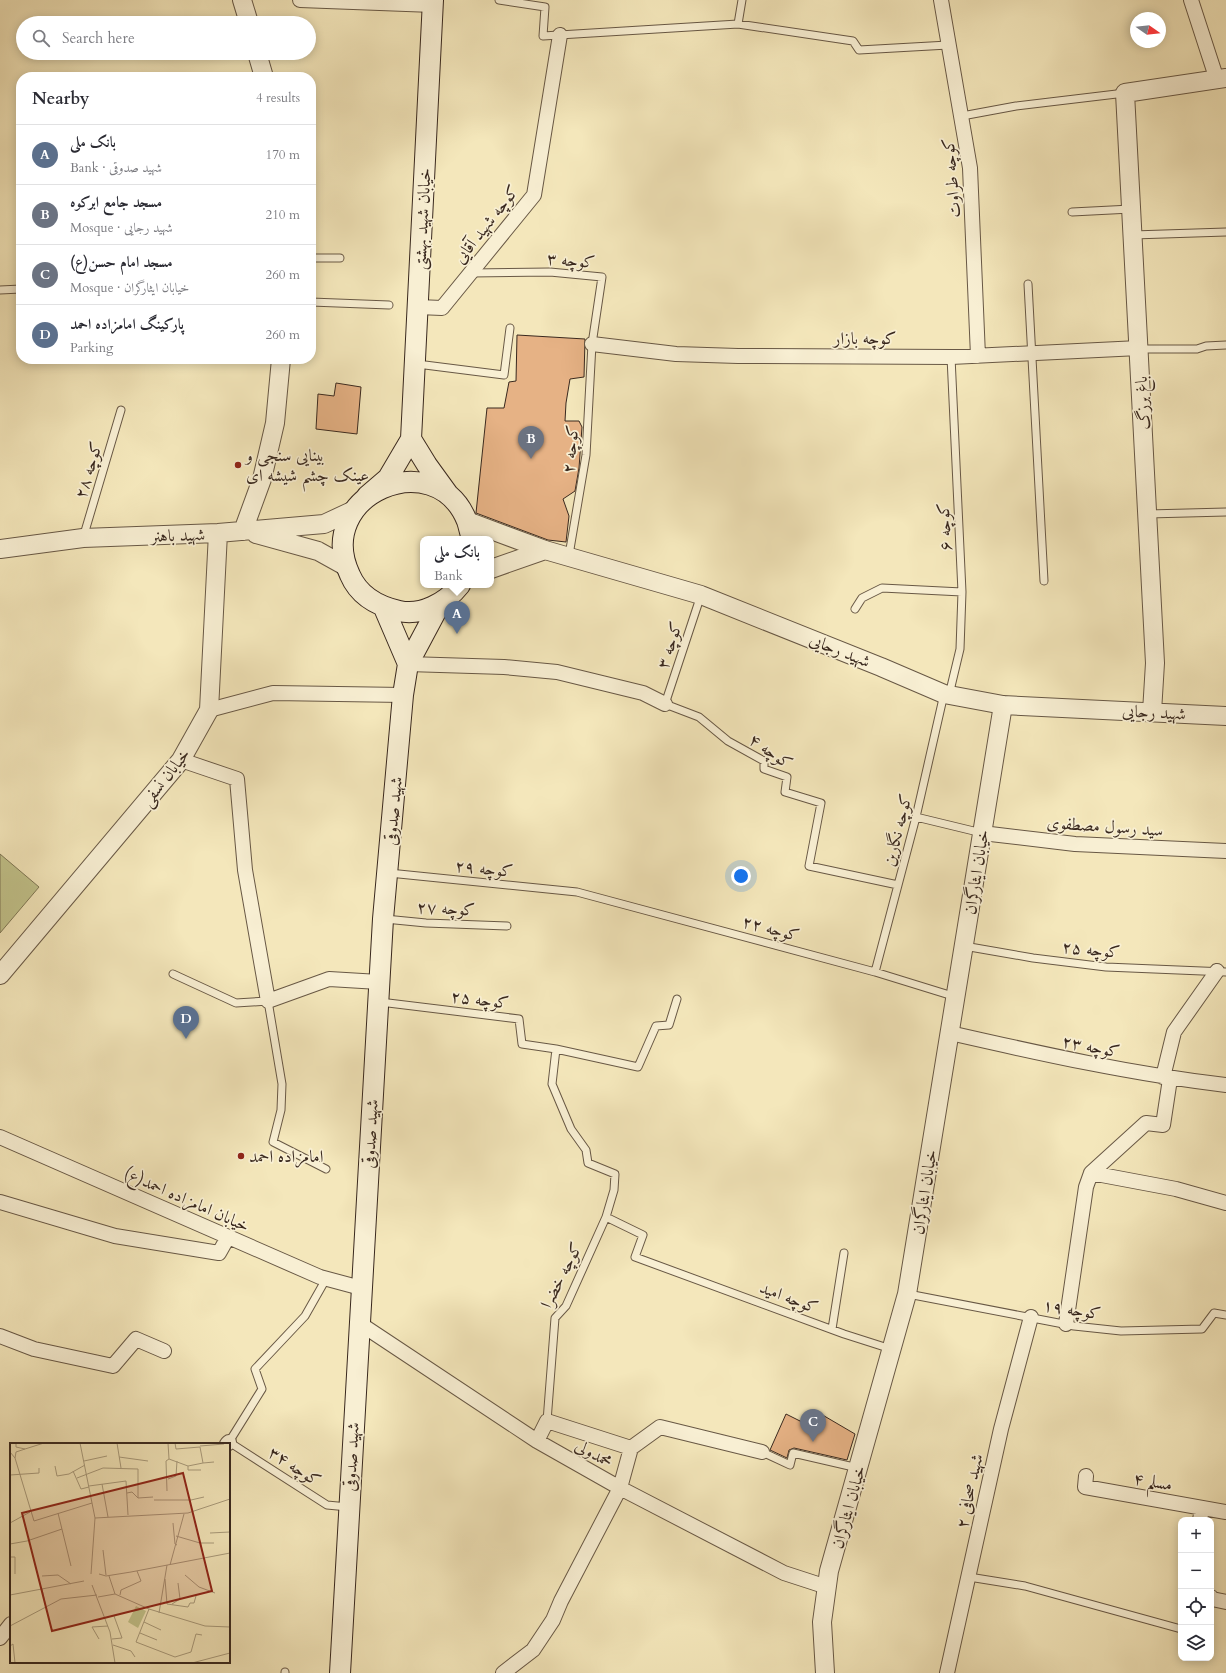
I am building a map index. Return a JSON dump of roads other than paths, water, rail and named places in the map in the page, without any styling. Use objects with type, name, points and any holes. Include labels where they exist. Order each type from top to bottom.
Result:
[{"type":"main road","name":"خیابان شهید بهشتی","points":[[411,439],[433,2]]},
{"type":"main road","points":[[457,588],[440,604],[415,611],[402,612],[384,608],[367,598],[354,584],[345,566],[343,547],[346,528],[361,503],[388,478],[411,439],[427,465],[456,503],[470,530]]},
{"type":"main road","points":[[361,503],[384,486],[403,482],[423,484],[441,491],[456,503]]},
{"type":"main road","name":"شهید صدوقی","points":[[340,1673],[348,1507],[383,919],[403,695],[408,664],[440,604]]},
{"type":"main road","points":[[384,608],[408,664]]},
{"type":"street","points":[[242,0],[247,16]]},
{"type":"street","points":[[300,0],[433,2]]},
{"type":"street","name":"کوچه طراوت","points":[[941,0],[970,168],[978,356]]},
{"type":"street","points":[[1125,93],[1221,79],[1191,0]]},
{"type":"street","name":"کوچه شهید آقایی","points":[[418,307],[442,308],[534,195],[560,35]]},
{"type":"street","points":[[259,60],[263,72]]},
{"type":"street","name":"باغ برزگ","points":[[1125,93],[1155,663],[1152,712]]},
{"type":"street","name":"کوچه بازار","points":[[592,344],[676,354],[738,356],[951,357],[1139,348]]},
{"type":"street","points":[[280,364],[274,423],[262,479],[243,531],[318,551],[345,566]]},
{"type":"street","name":"شهید باهنر","points":[[0,549],[83,538],[218,533],[324,524],[361,503]]},
{"type":"street","name":"شهید رجایی","points":[[470,530],[492,536]]},
{"type":"street","name":"خیابان نسفی","points":[[0,975],[181,760],[209,710],[218,533]]},
{"type":"street","name":"شهید رجایی","points":[[494,536],[569,555],[701,594],[946,694],[1003,705],[1226,716]]},
{"type":"street","points":[[494,567],[545,550]]},
{"type":"street","points":[[408,664],[504,666],[557,672],[643,693],[665,704]]},
{"type":"street","points":[[209,710],[273,693],[403,695]]},
{"type":"street","name":"خیابان ایثارگران","points":[[825,1673],[822,1622],[829,1571],[893,1350],[907,1294],[1003,705]]},
{"type":"street","points":[[181,760],[237,779],[245,870],[268,1000],[329,979],[379,992]]},
{"type":"street","name":"سید رسول مصطفوی","points":[[982,833],[1075,844],[1226,852]]},
{"type":"street","points":[[1066,1324],[1086,1187],[1092,1172],[1146,1124],[1163,1124],[1167,1078],[1174,1032],[1221,972]]},
{"type":"street","name":"کوچه ۲۳","points":[[950,1033],[1080,1063],[1167,1078],[1226,1085]]},
{"type":"street","name":"خیابان امامزاده احمد(ع)","points":[[0,1137],[326,1279],[361,1288]]},
{"type":"street","points":[[1092,1172],[1176,1189],[1226,1202]]},
{"type":"street","points":[[0,1202],[115,1236],[219,1253],[228,1237]]},
{"type":"street","name":"شهید صحافی ۲","points":[[947,1673],[1002,1429],[1031,1317]]},
{"type":"street","name":"محمدولی","points":[[359,1323],[537,1441],[620,1488],[784,1573],[827,1587]]},
{"type":"street","points":[[0,1336],[34,1349],[113,1366],[136,1339],[164,1351]]},
{"type":"street","points":[[537,1441],[547,1421],[631,1448]]},
{"type":"street","points":[[503,1673],[533,1650],[553,1620],[561,1601],[620,1488],[631,1448],[660,1427],[762,1452]]},
{"type":"street","name":"مسلم ۴","points":[[1086,1476],[1085,1487],[1201,1514],[1226,1512]]},
{"type":"street","points":[[1214,1599],[1226,1602]]},
{"type":"street","points":[[0,1638],[10,1625]]},
{"type":"lane","points":[[499,0],[546,7],[543,36],[738,24],[853,41],[858,50],[948,45]]},
{"type":"lane","points":[[738,24],[742,0]]},
{"type":"lane","points":[[962,116],[1016,106],[1125,93]]},
{"type":"lane","points":[[1072,212],[1131,209]]},
{"type":"lane","points":[[1133,235],[1226,232]]},
{"type":"lane","points":[[316,258],[340,258]]},
{"type":"lane","name":"کوچه ۳","points":[[470,273],[550,272],[602,277],[592,344]]},
{"type":"lane","points":[[1028,284],[1044,581]]},
{"type":"lane","points":[[0,290],[16,289]]},
{"type":"lane","points":[[316,302],[389,305]]},
{"type":"lane","points":[[415,363],[504,375],[510,328]]},
{"type":"lane","name":"کوچه ۲","points":[[569,555],[586,455],[592,344]]},
{"type":"lane","points":[[1139,348],[1197,349],[1206,346],[1226,345]]},
{"type":"lane","name":"کوچه ۶","points":[[946,694],[960,649],[962,592],[951,357]]},
{"type":"lane","name":"کوچه ۲۸","points":[[83,538],[121,410]]},
{"type":"lane","points":[[1147,514],[1226,512]]},
{"type":"lane","points":[[855,609],[862,598],[882,588],[962,592]]},
{"type":"lane","name":"کوچه ۳","points":[[665,704],[701,594]]},
{"type":"lane","name":"کوچه نگارین","points":[[875,972],[916,817],[946,694]]},
{"type":"lane","name":"کوچه ۴","points":[[665,704],[699,717],[728,741],[764,760],[764,769],[787,777],[785,792],[821,803],[809,866],[898,885]]},
{"type":"lane","points":[[916,817],[982,833]]},
{"type":"lane","name":"کوچه ۲۹","points":[[387,873],[577,892]]},
{"type":"lane","name":"کوچه ۲۲","points":[[577,892],[875,972],[956,997]]},
{"type":"lane","name":"کوچه ۲۷","points":[[383,919],[426,923],[507,926]]},
{"type":"lane","name":"کوچه ۲۵","points":[[964,946],[1033,958],[1106,967],[1221,972]]},
{"type":"lane","points":[[173,974],[236,1003],[268,1000],[282,1084],[281,1110],[273,1142],[326,1169]]},
{"type":"lane","name":"کوچه ۲۵","points":[[379,992],[519,1019],[522,1044],[556,1048]]},
{"type":"lane","points":[[556,1048],[638,1067],[656,1026],[669,1025],[677,999]]},
{"type":"lane","name":"کوچه خضرا","points":[[547,1421],[555,1318],[566,1306],[606,1217],[614,1190],[615,1174],[588,1163],[586,1150],[572,1129],[552,1084],[556,1048]]},
{"type":"lane","name":"کوچه امید","points":[[606,1217],[643,1235],[635,1257],[893,1350]]},
{"type":"lane","points":[[832,1329],[844,1253]]},
{"type":"lane","points":[[228,1443],[262,1389],[255,1369],[305,1316],[326,1279]]},
{"type":"lane","name":"کوچه ۱۹","points":[[907,1294],[1066,1324],[1121,1331],[1202,1329],[1214,1313],[1226,1315]]},
{"type":"lane","name":"کوچه ۳۴","points":[[230,1444],[327,1505],[348,1507]]},
{"type":"lane","points":[[762,1452],[790,1465],[793,1453],[859,1468]]},
{"type":"lane","points":[[969,1577],[1025,1586],[1178,1628]]},
{"type":"place","name":"مسجد جامع ابرکوه","points":[[531,459]]},
{"type":"place","name":"بینایی سنجی و عینک چشم شیشه ای","points":[[238,465]]},
{"type":"place","name":"بانک ملی","points":[[457,634]]},
{"type":"place","name":"پارکینگ امامزاده احمد","points":[[186,1039]]},
{"type":"place","name":"امامزاده احمد","points":[[241,1156]]},
{"type":"place","name":"مسجد امام حسن(ع)","points":[[813,1442]]}]
